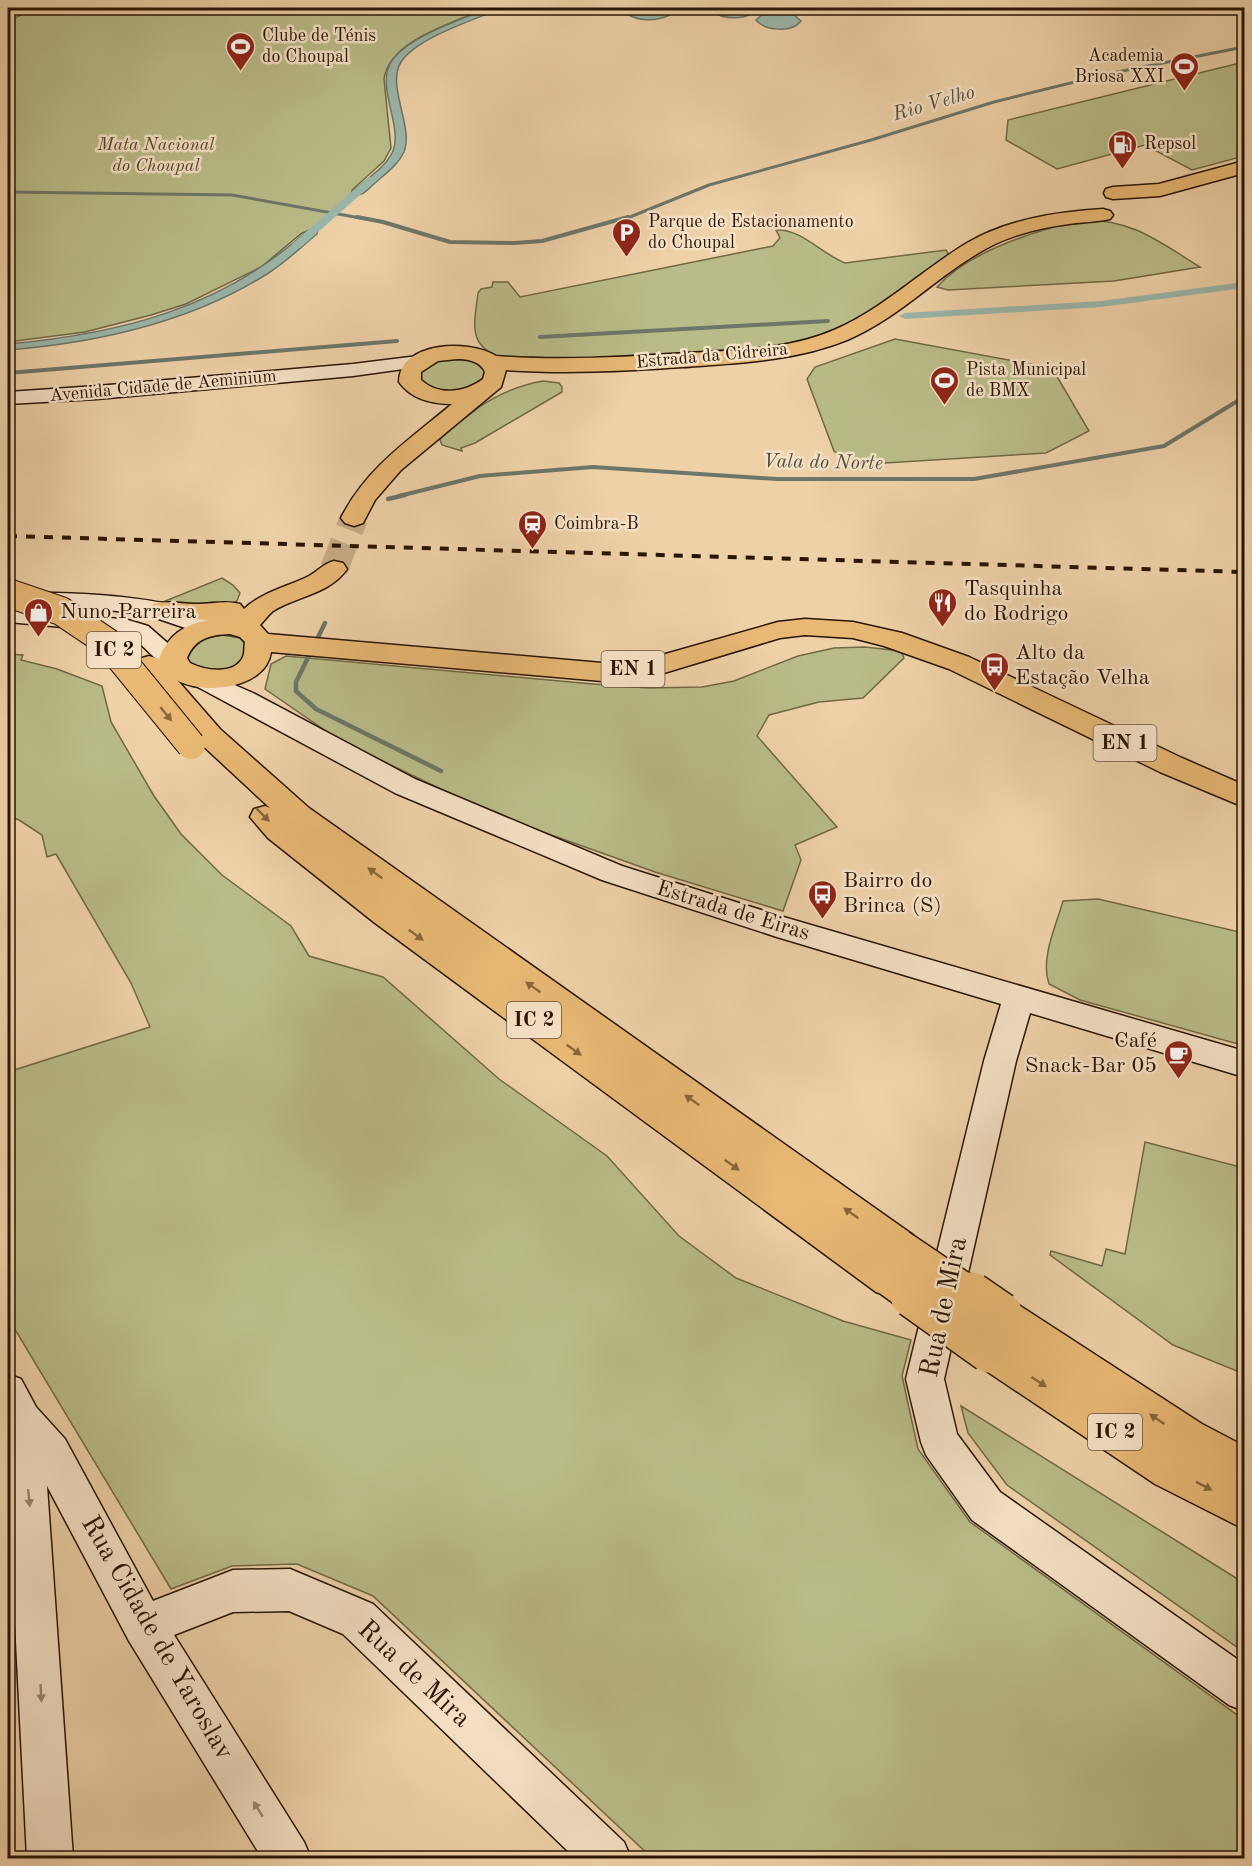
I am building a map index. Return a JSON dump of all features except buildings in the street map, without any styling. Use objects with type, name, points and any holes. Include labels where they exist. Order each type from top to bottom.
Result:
[{"type":"main road","points":[[1128,209],[1126,198],[1104,192],[1160,190],[1245,167]]},
{"type":"main road","points":[[1048,220],[1128,209],[1160,190]]},
{"type":"main road","points":[[1048,220],[1076,200],[1087,211],[1103,214]]},
{"type":"main road","name":"Estrada da Cidreira","points":[[418,444],[431,415],[419,390],[409,377],[418,362],[433,355],[457,352],[479,356],[490,362],[578,367],[728,358],[790,350],[841,335],[882,313],[976,246],[1048,220]]},
{"type":"main road","points":[[485,389],[496,377],[495,366],[490,362]]},
{"type":"main road","name":"Estrada da Cidreira","points":[[419,390],[453,397],[578,367]]},
{"type":"main road","name":"Estrada da Cidreira","points":[[354,518],[360,503],[374,485],[418,444],[485,389]]},
{"type":"main road","points":[[242,640],[187,637],[174,652],[174,660],[183,674],[205,680],[230,677],[242,640],[334,568]]},
{"type":"main road","name":"IC 2","points":[[9,587],[62,611],[107,642],[201,740],[279,831],[387,914],[995,1333],[1170,1468],[1245,1507]]},
{"type":"main road","points":[[162,610],[197,612],[242,640]]},
{"type":"main road","name":"EN 1","points":[[242,640],[293,647],[602,672],[664,664],[778,630],[805,627],[853,630],[892,639],[959,663],[1171,765],[1245,797]]},
{"type":"main road","name":"IC 2","points":[[995,1333],[1187,1439],[1245,1468]]},
{"type":"street","name":"Avenida Cidade de Aeminium","points":[[8,398],[377,369],[418,362]]},
{"type":"street","name":"Avenida Cidade de Aeminium","points":[[318,374],[375,380],[419,390]]},
{"type":"street","name":"Estrada de Eiras","points":[[9,587],[81,600],[162,610],[242,640],[278,719],[405,786],[612,873],[777,926],[1245,1065]]},
{"type":"street","points":[[8,615],[119,625],[139,631],[174,660]]},
{"type":"street","name":"Rua de Mira","points":[[1019,998],[1000,1061],[925,1378],[940,1442],[986,1506],[1245,1690]]},
{"type":"street","points":[[15,1406],[22,1461],[29,1492],[50,1858]]},
{"type":"street","name":"Rua Cidade de Yaroslav","points":[[15,1406],[51,1453],[144,1626],[288,1858]]},
{"type":"street","name":"Rua de Mira","points":[[144,1626],[232,1591],[290,1590],[358,1619],[608,1858]]},
{"type":"green space","name":"Mata Nacional do Choupal","points":[[33,8],[487,8],[425,34],[398,53],[389,65],[384,79],[391,148],[384,161],[352,190],[352,195],[313,229],[302,233],[261,267],[186,304],[151,315],[85,332],[8,342],[8,22]]},
{"type":"green space","name":"Academia Briosa XXI","points":[[1244,62],[1244,156],[1192,170],[1145,145],[1057,169],[1006,140],[1008,120]]},
{"type":"green space","points":[[1081,220],[1115,223],[1144,233],[1200,267],[1114,281],[948,290],[937,287],[950,274],[984,253],[1044,230]]},
{"type":"green space","points":[[776,230],[794,233],[845,263],[946,250],[949,255],[880,306],[849,325],[785,347],[674,357],[504,359],[492,354],[478,341],[475,315],[478,293],[481,289],[492,287],[493,282],[508,282],[520,297],[773,246],[780,238]]},
{"type":"green space","name":"Pista Municipal de BMX","points":[[895,339],[1052,368],[1089,431],[1046,453],[853,465],[834,451],[807,379],[815,367]]},
{"type":"green space","points":[[466,357],[488,369],[483,385],[449,394],[420,383],[420,371],[434,361]]},
{"type":"green space","points":[[543,381],[559,383],[562,392],[475,443],[461,448],[462,451],[442,445],[440,440],[447,430],[493,398]]},
{"type":"green space","points":[[222,578],[240,593],[237,601],[227,606],[158,604]]},
{"type":"green space","points":[[222,635],[240,638],[249,648],[238,666],[209,673],[188,662],[187,656],[194,647],[206,639]]},
{"type":"green space","points":[[865,647],[901,651],[904,658],[863,698],[819,702],[769,715],[757,736],[837,827],[795,845],[801,860],[783,911],[655,872],[543,832],[453,795],[339,740],[265,689],[271,664],[286,656],[648,688],[702,687],[734,681],[798,656],[834,648]]},
{"type":"green space","points":[[8,654],[23,655],[21,660],[57,669],[102,686],[111,722],[154,796],[181,834],[222,875],[291,926],[309,956],[383,977],[499,1079],[607,1156],[679,1236],[736,1278],[843,1321],[911,1340],[902,1376],[918,1449],[970,1522],[1244,1720],[1244,1858],[652,1858],[373,1596],[297,1564],[232,1566],[171,1589],[16,1331],[8,1325],[8,1076],[11,1071],[150,1027],[131,983],[56,854],[47,857],[42,835],[19,820],[8,816]]},
{"type":"green space","points":[[1098,899],[1244,933],[1244,1026],[1238,1025],[1238,1044],[1080,1000],[1049,984],[1046,964],[1063,901]]},
{"type":"green space","points":[[1145,1142],[1244,1168],[1244,1374],[1173,1345],[1050,1255],[1051,1251],[1102,1266],[1106,1249],[1125,1254]]},
{"type":"green space","points":[[961,1406],[1244,1583],[1244,1652],[1007,1485],[968,1433]]},
{"type":"green space","points":[[8,1738],[13,1858],[8,1858]]},
{"type":"shaded area","points":[[489,8],[502,8],[433,37],[409,53],[401,62],[397,72],[397,83],[406,130],[404,152],[395,165],[368,190],[359,195],[352,195],[352,192],[379,169],[392,153],[395,131],[386,81],[393,59],[401,50],[424,35]]},
{"type":"shaded area","points":[[629,8],[669,8],[672,12],[670,15],[648,20],[627,14],[625,11]]},
{"type":"shaded area","points":[[711,8],[753,8],[755,10],[746,16],[735,18],[712,12]]},
{"type":"shaded area","points":[[778,13],[794,15],[801,21],[797,25],[778,29],[760,24],[756,20],[762,15]]},
{"type":"shaded area","points":[[313,229],[318,230],[317,234],[274,270],[238,291],[207,305],[109,336],[8,350],[8,344],[90,333],[168,313],[240,280]]},
{"type":"waterway","name":"Rio Velho","points":[[625,219],[709,185],[871,140],[994,102],[1107,74],[1244,47]]},
{"type":"waterway","points":[[296,246],[373,179]]},
{"type":"waterway","points":[[8,192],[232,195],[366,219]]},
{"type":"waterway","points":[[357,217],[383,222],[450,242],[514,243],[542,241],[628,217]]},
{"type":"waterway","points":[[905,316],[1101,304],[1244,285]]},
{"type":"waterway","points":[[540,337],[828,321]]},
{"type":"waterway","points":[[8,373],[397,341]]},
{"type":"waterway","name":"Vala do Norte","points":[[1244,372],[1242,374],[1244,383]]},
{"type":"waterway","name":"Vala do Norte","points":[[399,496],[480,476],[593,467],[777,479],[974,479],[1164,446],[1244,397]]},
{"type":"waterway","name":"Vala do Norte","points":[[388,499],[405,495]]},
{"type":"waterway","points":[[325,623],[296,682],[296,691],[316,709],[441,771]]},
{"type":"tunnel","points":[[334,569],[354,518]]},
{"type":"railway","points":[[8,536],[1244,572]]},
{"type":"place","name":"Clube de Ténis do Choupal","points":[[241,72]]},
{"type":"place","name":"Academia Briosa XXI","points":[[1185,92]]},
{"type":"place","name":"Repsol","points":[[1123,170]]},
{"type":"place","name":"Parque de Estacionamento do Choupal","points":[[627,258]]},
{"type":"place","name":"Pista Municipal de BMX","points":[[945,406]]},
{"type":"place","name":"Coimbra-B","points":[[533,550]]},
{"type":"place","name":"Tasquinha do Rodrigo","points":[[943,628]]},
{"type":"place","name":"Nuno Parreira","points":[[39,638]]},
{"type":"place","name":"Alto da Estação Velha","points":[[994,692]]},
{"type":"place","name":"Bairro do Brinca (S)","points":[[822,920]]},
{"type":"place","name":"Café Snack-Bar 05","points":[[1178,1080]]}]
